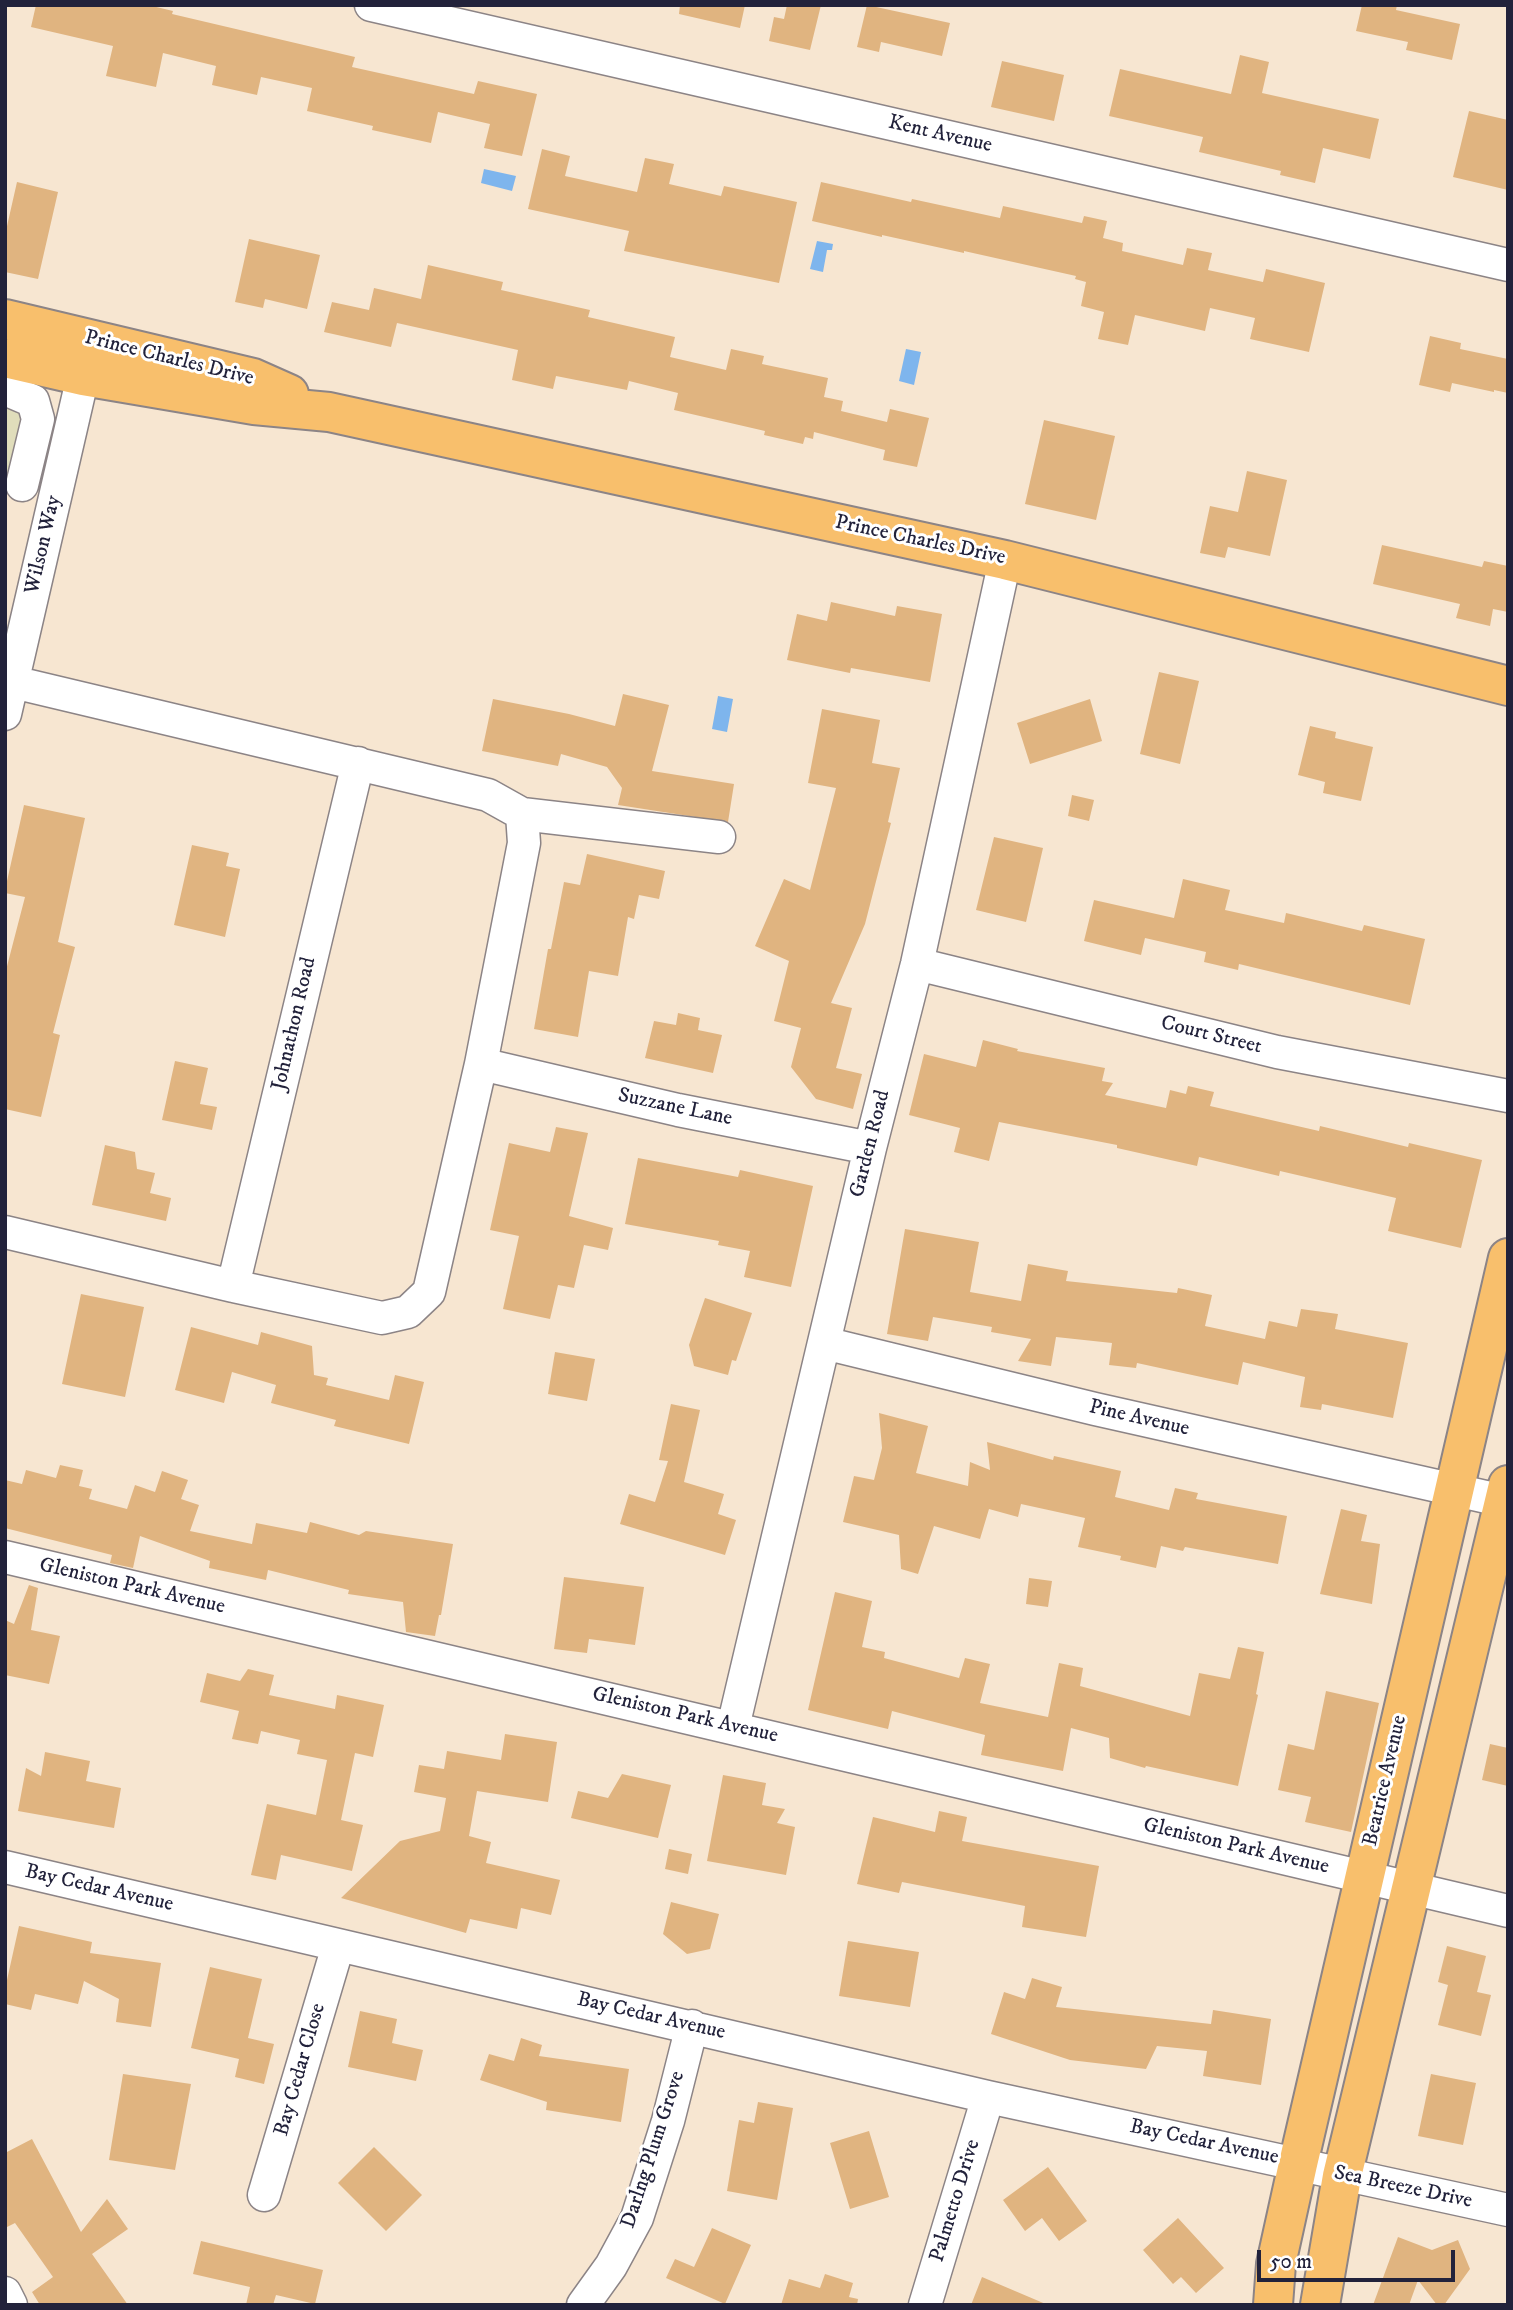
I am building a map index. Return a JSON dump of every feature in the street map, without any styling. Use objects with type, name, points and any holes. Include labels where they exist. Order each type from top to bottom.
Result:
[{"type":"main road","name":"Prince Charles Drive","points":[[5,318],[253,378],[329,412]]},
{"type":"main road","name":"Prince Charles Drive","points":[[5,358],[83,376],[254,405],[329,412],[1005,560],[1508,686]]},
{"type":"main road","name":"Beatrice Avenue","points":[[1273,2305],[1276,2264],[1298,2164],[1508,1258]]},
{"type":"main road","points":[[1320,2305],[1342,2176],[1506,1493]]},
{"type":"street","name":"Kent Avenue","points":[[371,5],[1508,265]]},
{"type":"street","name":"Wilson Way","points":[[5,714],[83,376]]},
{"type":"street","points":[[5,389],[33,401],[38,419],[13,484],[56,493]]},
{"type":"street","name":"Garden Road","points":[[733,1727],[870,1148],[917,964],[1005,560]]},
{"type":"street","points":[[13,682],[488,795],[522,814],[719,837]]},
{"type":"street","name":"Johnathon Road","points":[[233,1286],[358,763]]},
{"type":"street","points":[[5,1232],[382,1318],[408,1312],[429,1292],[481,1064],[524,843],[522,814]]},
{"type":"street","name":"Court Street","points":[[917,964],[1277,1052],[1508,1096]]},
{"type":"street","name":"Suzzane Lane","points":[[481,1064],[678,1110],[870,1148]]},
{"type":"street","name":"Pine Avenue","points":[[824,1343],[1095,1409],[1455,1491],[1506,1493]]},
{"type":"street","name":"Gleniston Park Avenue","points":[[5,1557],[1410,1889]]},
{"type":"street","name":"Bay Cedar Avenue","points":[[5,1867],[988,2097],[1298,2164]]},
{"type":"street","points":[[1410,1889],[1508,1911]]},
{"type":"street","name":"Bay Cedar Close","points":[[264,2195],[338,1945]]},
{"type":"street","name":"Darlng Plum Grove","points":[[583,2305],[611,2266],[637,2218],[668,2121],[692,2026]]},
{"type":"street","name":"Palmetto Drive","points":[[925,2305],[988,2097]]},
{"type":"street","name":"Sea Breeze Drive","points":[[1298,2164],[1342,2176],[1508,2210]]},
{"type":"street","points":[[5,2293],[11,2305]]},
{"type":"shaded area","points":[[5,379],[31,385],[5,498]]},
{"type":"water","points":[[484,169],[516,176],[512,191],[481,183]]},
{"type":"water","points":[[817,241],[833,244],[832,250],[827,250],[823,272],[810,269]]},
{"type":"water","points":[[906,349],[921,352],[914,385],[899,381]]},
{"type":"water","points":[[718,696],[733,699],[727,732],[712,729]]},
{"type":"building","points":[[36,5],[148,5],[173,11],[172,14],[355,57],[352,67],[474,94],[478,81],[537,94],[522,156],[484,148],[490,124],[438,112],[431,143],[372,130],[373,126],[307,111],[312,88],[261,77],[257,95],[212,85],[216,66],[163,53],[156,87],[106,76],[113,46],[31,27]]},
{"type":"building","points":[[680,5],[745,5],[740,28],[679,14]]},
{"type":"building","points":[[787,5],[821,5],[810,50],[769,41],[774,17],[784,19]]},
{"type":"building","points":[[867,5],[950,23],[942,56],[881,42],[879,52],[857,47]]},
{"type":"building","points":[[1362,5],[1397,5],[1396,10],[1460,24],[1452,60],[1406,50],[1408,42],[1356,31]]},
{"type":"building","points":[[1240,55],[1269,62],[1262,93],[1379,119],[1370,159],[1323,148],[1315,183],[1280,175],[1281,171],[1199,152],[1203,137],[1109,116],[1120,69],[1231,94]]},
{"type":"building","points":[[1002,61],[1064,75],[1054,121],[991,107]]},
{"type":"building","points":[[1469,111],[1508,120],[1508,190],[1453,177]]},
{"type":"building","points":[[542,149],[570,156],[565,176],[637,192],[645,158],[674,164],[669,184],[721,196],[724,186],[797,202],[779,283],[624,251],[629,231],[528,209]]},
{"type":"building","points":[[17,182],[58,192],[38,279],[5,272],[5,235]]},
{"type":"building","points":[[821,182],[1000,218],[1003,206],[1082,223],[1084,216],[1107,221],[1103,238],[1123,243],[1122,251],[1183,265],[1187,248],[1212,253],[1208,270],[1263,282],[1266,269],[1325,283],[1309,352],[1250,339],[1255,318],[1210,308],[1205,331],[1135,315],[1128,345],[1098,339],[1104,312],[1081,306],[1086,282],[1075,279],[1076,276],[812,221]]},
{"type":"building","points":[[249,239],[320,255],[307,309],[265,299],[263,308],[235,302]]},
{"type":"building","points":[[428,265],[503,282],[501,290],[590,310],[588,317],[675,337],[670,357],[726,370],[731,349],[764,356],[762,364],[828,378],[824,397],[843,401],[841,411],[887,422],[890,409],[929,418],[917,467],[883,460],[885,450],[814,432],[813,439],[805,437],[803,444],[764,435],[765,431],[674,410],[678,393],[629,381],[627,390],[556,376],[553,389],[512,380],[518,350],[397,323],[391,347],[324,332],[332,302],[369,310],[374,288],[421,299]]},
{"type":"building","points":[[1430,336],[1461,343],[1460,349],[1508,359],[1508,393],[1452,383],[1450,392],[1419,385]]},
{"type":"building","points":[[1044,420],[1115,436],[1096,520],[1025,504]]},
{"type":"building","points":[[1247,471],[1287,480],[1270,556],[1228,547],[1225,558],[1200,553],[1210,506],[1238,512]]},
{"type":"building","points":[[1382,545],[1482,567],[1484,561],[1508,566],[1508,612],[1493,609],[1490,626],[1456,618],[1460,604],[1373,584]]},
{"type":"building","points":[[831,602],[895,616],[897,606],[942,614],[930,682],[851,668],[850,673],[787,660],[797,614],[827,621]]},
{"type":"building","points":[[1159,672],[1199,681],[1180,764],[1140,754]]},
{"type":"building","points":[[623,694],[669,705],[652,771],[734,784],[728,822],[618,805],[622,788],[607,767],[561,754],[558,766],[482,751],[493,699],[615,726]]},
{"type":"building","points":[[1090,699],[1102,741],[1030,764],[1017,723]]},
{"type":"building","points":[[822,709],[880,720],[872,763],[900,768],[888,822],[891,823],[865,924],[831,1003],[852,1008],[836,1068],[862,1074],[853,1109],[816,1099],[791,1067],[801,1028],[774,1021],[789,961],[755,946],[784,879],[810,890],[836,788],[808,783]]},
{"type":"building","points":[[1310,726],[1336,732],[1335,738],[1373,747],[1361,801],[1323,793],[1325,782],[1298,775]]},
{"type":"building","points":[[1072,795],[1094,800],[1089,821],[1068,816]]},
{"type":"building","points":[[24,805],[85,818],[58,942],[75,947],[53,1033],[60,1035],[41,1117],[5,1109],[5,974],[25,897],[5,893],[5,890]]},
{"type":"building","points":[[994,837],[1043,848],[1026,922],[976,910]]},
{"type":"building","points":[[192,845],[229,853],[226,866],[240,869],[225,937],[174,925]]},
{"type":"building","points":[[587,854],[665,871],[659,899],[639,895],[634,919],[628,917],[618,976],[589,971],[578,1037],[534,1029],[548,949],[551,949],[564,882],[580,885]]},
{"type":"building","points":[[1183,879],[1230,890],[1225,910],[1284,923],[1286,913],[1362,931],[1364,925],[1425,939],[1410,1005],[1239,964],[1238,970],[1204,962],[1206,952],[1145,938],[1141,955],[1084,941],[1094,900],[1174,918]]},
{"type":"building","points":[[678,1013],[700,1018],[698,1030],[722,1035],[713,1073],[645,1058],[654,1021],[676,1025]]},
{"type":"building","points":[[983,1040],[1018,1049],[1017,1051],[1105,1068],[1102,1081],[1113,1083],[1105,1095],[1166,1108],[1170,1090],[1186,1094],[1188,1086],[1214,1092],[1210,1106],[1319,1131],[1320,1126],[1408,1147],[1409,1143],[1482,1160],[1461,1248],[1388,1231],[1396,1198],[1280,1171],[1279,1176],[1199,1157],[1197,1166],[1117,1148],[1117,1145],[999,1122],[989,1161],[954,1152],[960,1128],[909,1115],[924,1054],[976,1067]]},
{"type":"building","points":[[175,1061],[208,1068],[200,1104],[217,1107],[212,1130],[162,1120]]},
{"type":"building","points":[[556,1127],[588,1133],[569,1216],[613,1228],[608,1250],[584,1245],[574,1288],[558,1285],[550,1319],[503,1309],[519,1236],[490,1230],[509,1143],[550,1152]]},
{"type":"building","points":[[105,1145],[135,1152],[137,1169],[155,1173],[150,1193],[171,1198],[166,1221],[92,1205]]},
{"type":"building","points":[[638,1158],[738,1177],[740,1170],[813,1186],[791,1287],[744,1277],[750,1251],[718,1245],[719,1241],[625,1224]]},
{"type":"building","points":[[905,1229],[979,1242],[970,1292],[1021,1301],[1028,1264],[1068,1271],[1066,1281],[1177,1293],[1178,1288],[1212,1295],[1205,1326],[1265,1339],[1269,1321],[1297,1327],[1301,1309],[1338,1314],[1335,1329],[1408,1343],[1393,1418],[1322,1404],[1321,1410],[1300,1407],[1305,1377],[1243,1362],[1238,1385],[1137,1363],[1136,1368],[1109,1365],[1112,1343],[1056,1337],[1051,1366],[1018,1361],[1031,1339],[991,1332],[992,1327],[933,1317],[928,1341],[887,1334]]},
{"type":"building","points":[[81,1294],[144,1307],[125,1397],[62,1384]]},
{"type":"building","points":[[705,1298],[752,1313],[736,1361],[732,1360],[728,1375],[694,1366],[689,1345]]},
{"type":"building","points":[[191,1327],[258,1345],[261,1332],[312,1346],[314,1375],[328,1378],[326,1385],[389,1400],[395,1375],[424,1382],[409,1444],[334,1426],[336,1420],[271,1403],[276,1385],[232,1372],[224,1403],[175,1390]]},
{"type":"building","points":[[555,1352],[595,1359],[587,1401],[548,1394]]},
{"type":"building","points":[[671,1404],[700,1410],[684,1482],[724,1494],[718,1514],[736,1520],[725,1555],[620,1524],[629,1494],[655,1502],[668,1461],[659,1460]]},
{"type":"building","points":[[879,1413],[928,1426],[916,1473],[968,1486],[970,1462],[990,1470],[987,1442],[1053,1460],[1054,1456],[1121,1471],[1115,1497],[1169,1510],[1175,1488],[1198,1493],[1196,1499],[1287,1516],[1278,1564],[1185,1547],[1183,1551],[1161,1546],[1156,1568],[1120,1560],[1121,1556],[1078,1547],[1085,1518],[1021,1504],[1018,1517],[989,1509],[980,1539],[934,1526],[918,1574],[901,1569],[899,1535],[843,1522],[854,1476],[874,1480],[882,1448]]},
{"type":"building","points":[[60,1465],[83,1470],[79,1486],[92,1489],[89,1499],[127,1509],[135,1485],[155,1492],[162,1471],[188,1480],[181,1499],[199,1505],[190,1531],[252,1544],[256,1523],[307,1533],[310,1522],[359,1535],[366,1531],[453,1544],[435,1636],[406,1632],[403,1602],[348,1594],[349,1590],[268,1570],[266,1580],[209,1568],[210,1561],[140,1536],[133,1568],[110,1563],[112,1555],[5,1528],[5,1480],[22,1484],[26,1470],[56,1478]]},
{"type":"building","points":[[1341,1509],[1367,1515],[1361,1541],[1380,1544],[1372,1604],[1320,1594]]},
{"type":"building","points":[[564,1577],[644,1587],[635,1645],[589,1639],[587,1653],[554,1649]]},
{"type":"building","points":[[1029,1578],[1052,1581],[1048,1607],[1026,1604]]},
{"type":"building","points":[[29,1585],[38,1588],[31,1630],[60,1636],[49,1684],[5,1675],[5,1620],[14,1624]]},
{"type":"building","points":[[835,1592],[872,1601],[862,1647],[885,1652],[884,1658],[959,1678],[965,1658],[990,1664],[980,1703],[1048,1717],[1059,1663],[1083,1668],[1080,1686],[1190,1716],[1199,1673],[1230,1679],[1238,1647],[1264,1652],[1256,1694],[1258,1695],[1238,1786],[1146,1766],[1145,1768],[1110,1758],[1109,1738],[1071,1728],[1063,1771],[981,1755],[985,1735],[892,1711],[888,1729],[808,1710]]},
{"type":"building","points":[[248,1669],[274,1675],[269,1695],[335,1709],[337,1695],[384,1705],[373,1757],[355,1753],[341,1820],[363,1825],[352,1871],[281,1855],[276,1880],[251,1875],[267,1804],[316,1815],[327,1760],[297,1754],[300,1740],[261,1731],[258,1744],[232,1739],[239,1711],[200,1702],[207,1673],[240,1681]]},
{"type":"building","points":[[1326,1691],[1379,1703],[1351,1832],[1305,1822],[1311,1797],[1278,1790],[1288,1744],[1314,1750]]},
{"type":"building","points":[[505,1734],[557,1742],[548,1802],[477,1791],[469,1836],[491,1842],[486,1863],[560,1880],[551,1915],[521,1908],[517,1929],[470,1919],[466,1933],[341,1898],[400,1841],[440,1831],[446,1798],[414,1792],[419,1765],[444,1769],[447,1751],[501,1760]]},
{"type":"building","points":[[1490,1744],[1508,1748],[1508,1786],[1482,1780]]},
{"type":"building","points":[[45,1752],[90,1761],[86,1781],[121,1788],[114,1828],[18,1811],[26,1768],[41,1776]]},
{"type":"building","points":[[622,1774],[671,1785],[658,1838],[571,1818],[578,1791],[608,1798]]},
{"type":"building","points":[[723,1775],[766,1783],[762,1805],[785,1809],[777,1823],[795,1827],[786,1875],[707,1861]]},
{"type":"building","points":[[939,1811],[967,1817],[962,1841],[1099,1866],[1086,1937],[1022,1927],[1025,1906],[902,1882],[899,1893],[857,1884],[873,1817],[935,1832]]},
{"type":"building","points":[[669,1849],[692,1854],[688,1874],[665,1869]]},
{"type":"building","points":[[671,1902],[719,1914],[710,1949],[687,1954],[663,1934]]},
{"type":"building","points":[[19,1926],[92,1942],[90,1953],[161,1963],[151,2027],[116,2022],[119,1999],[84,1981],[78,2004],[35,1994],[31,2010],[5,2004],[5,1989]]},
{"type":"building","points":[[848,1941],[919,1952],[910,2007],[839,1996]]},
{"type":"building","points":[[1447,1946],[1486,1956],[1477,1992],[1491,1995],[1481,2036],[1438,2025],[1448,1985],[1438,1982]]},
{"type":"building","points":[[210,1967],[262,1979],[248,2038],[274,2044],[264,2084],[235,2077],[239,2059],[191,2048]]},
{"type":"building","points":[[1032,1978],[1062,1987],[1056,2007],[1211,2024],[1213,2010],[1271,2019],[1261,2085],[1203,2076],[1207,2051],[1157,2046],[1146,2069],[1070,2060],[991,2034],[1004,1992],[1025,1999]]},
{"type":"building","points":[[360,2011],[397,2019],[392,2043],[423,2050],[416,2081],[348,2067]]},
{"type":"building","points":[[521,2038],[542,2045],[539,2056],[629,2069],[621,2122],[546,2110],[547,2102],[480,2080],[489,2054],[514,2061]]},
{"type":"building","points":[[123,2074],[191,2084],[175,2170],[109,2160]]},
{"type":"building","points":[[1431,2074],[1476,2083],[1463,2145],[1418,2136]]},
{"type":"building","points":[[758,2102],[793,2108],[777,2200],[727,2191],[739,2120],[754,2123]]},
{"type":"building","points":[[869,2131],[889,2197],[850,2209],[830,2143]]},
{"type":"building","points":[[32,2139],[81,2232],[107,2199],[128,2229],[92,2254],[128,2305],[40,2305],[32,2292],[53,2277],[15,2223],[5,2228],[5,2153]]},
{"type":"building","points":[[374,2147],[422,2195],[386,2231],[338,2183]]},
{"type":"building","points":[[1048,2167],[1087,2221],[1059,2241],[1042,2218],[1025,2231],[1003,2200]]},
{"type":"building","points":[[1178,2218],[1224,2268],[1196,2293],[1181,2277],[1173,2284],[1143,2250]]},
{"type":"building","points":[[712,2228],[751,2245],[725,2304],[666,2278],[675,2259],[694,2267]]},
{"type":"building","points":[[1398,2237],[1432,2250],[1458,2240],[1470,2269],[1444,2305],[1437,2305],[1418,2280],[1409,2305],[1373,2305]]},
{"type":"building","points":[[201,2241],[323,2270],[315,2304],[276,2295],[273,2305],[246,2305],[250,2287],[193,2274]]},
{"type":"building","points":[[825,2274],[853,2283],[849,2297],[858,2299],[857,2305],[781,2305],[789,2279],[820,2288]]},
{"type":"building","points":[[982,2277],[1048,2305],[971,2305]]}]
